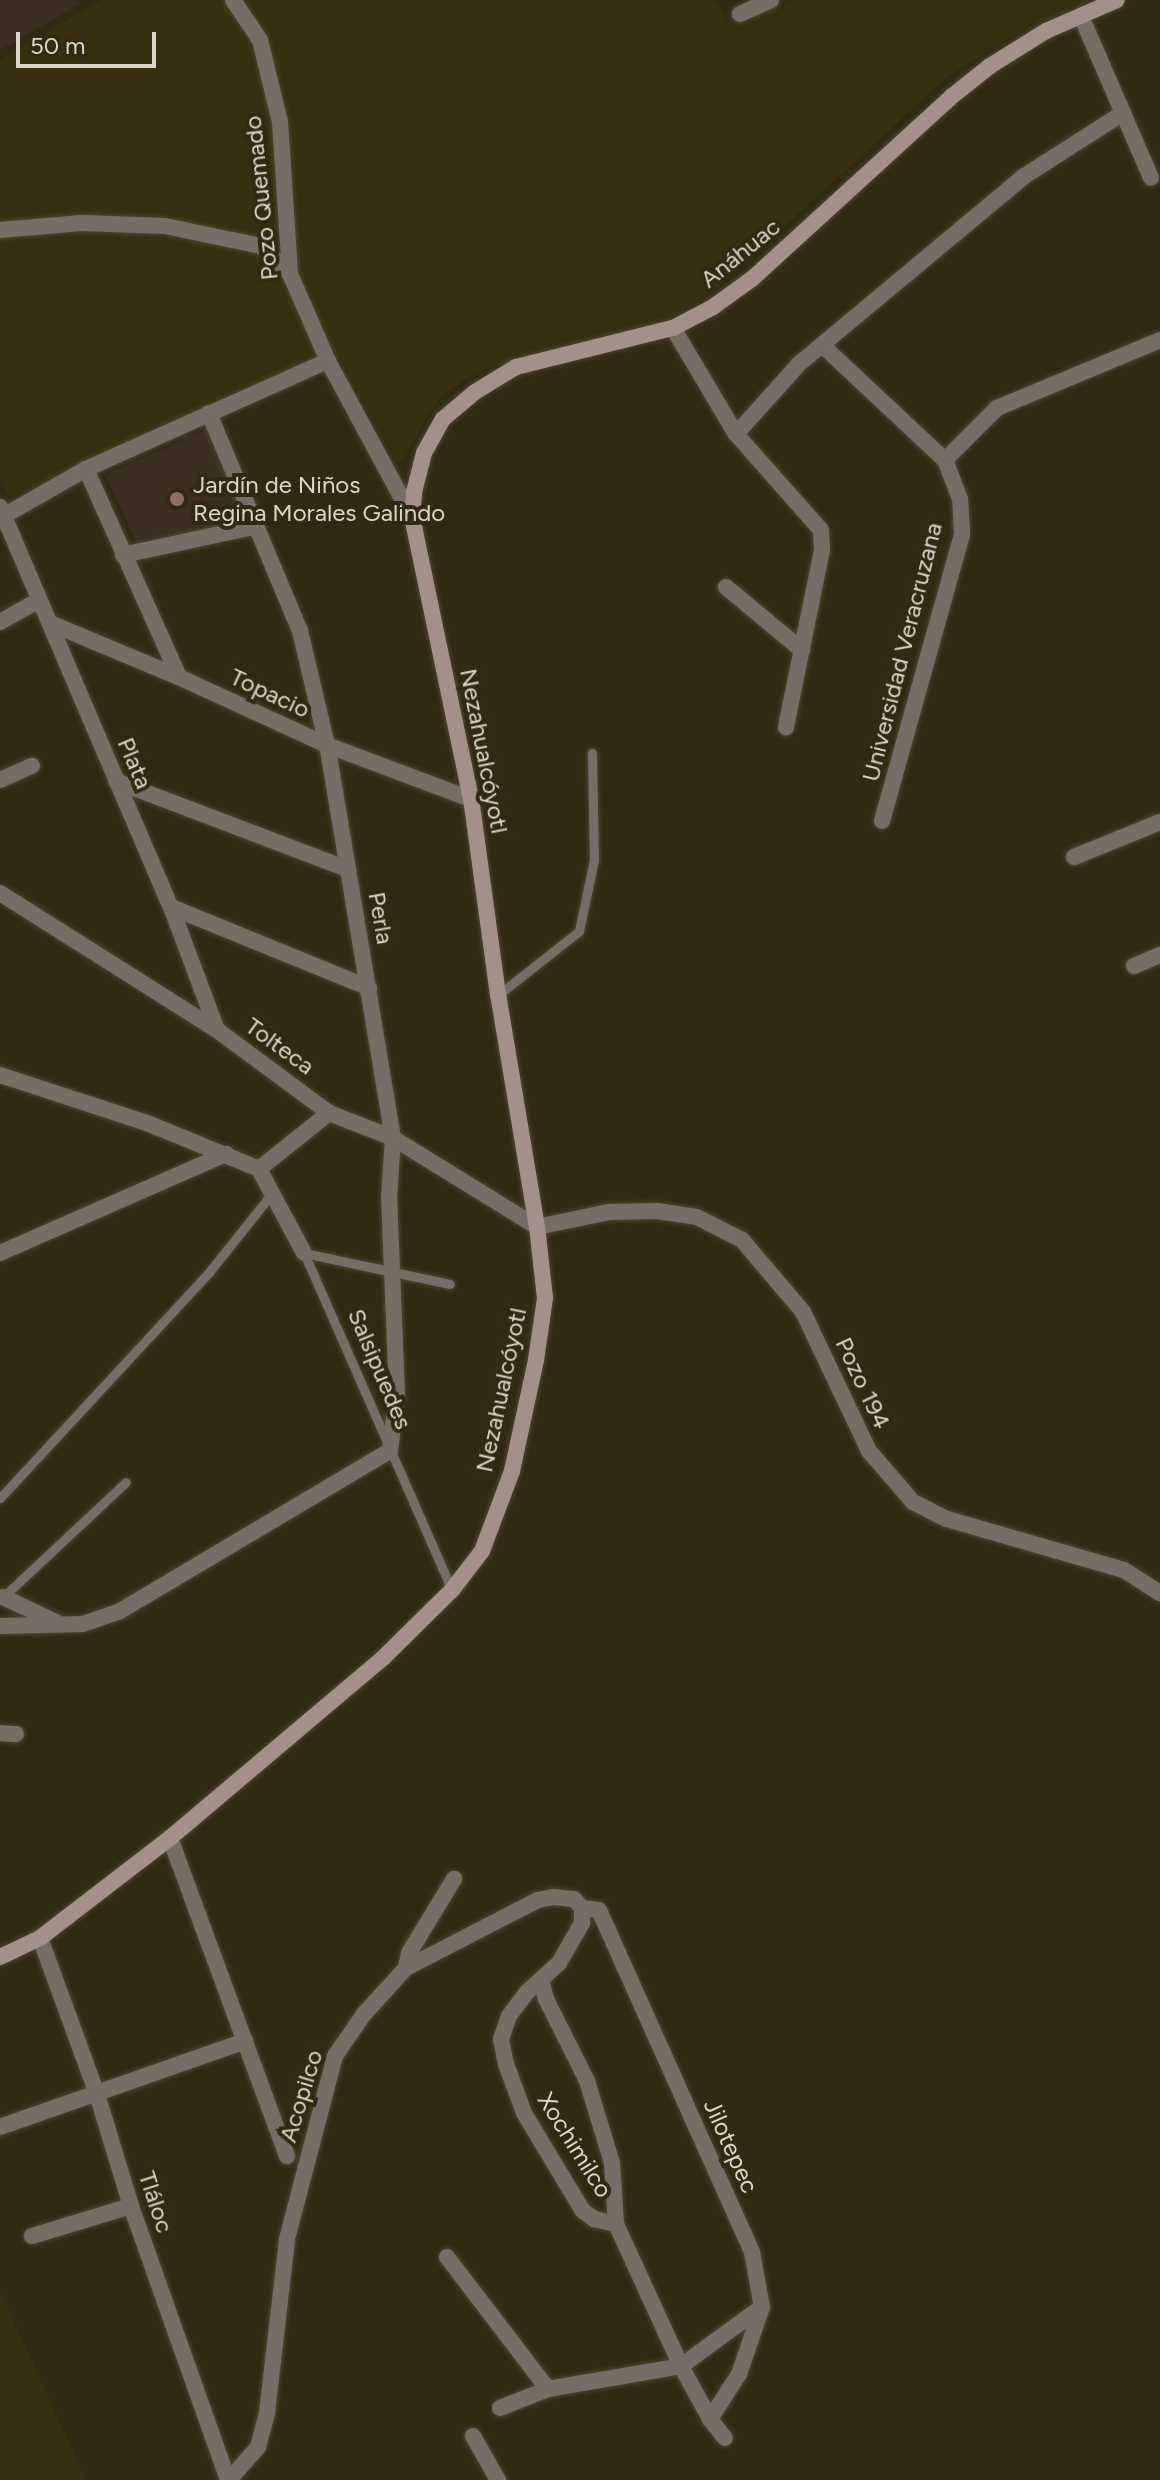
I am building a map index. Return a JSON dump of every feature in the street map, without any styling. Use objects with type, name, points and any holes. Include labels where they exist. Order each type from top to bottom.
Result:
[{"type":"main road","name":"Anáhuac","points":[[412,517],[414,492],[424,453],[443,419],[475,392],[516,367],[673,328],[713,307],[753,278],[951,97],[990,66],[1046,31],[1117,0]]},
{"type":"main road","name":"Nezahualcóyotl","points":[[0,1957],[40,1938],[170,1838],[383,1658],[452,1590],[482,1551],[512,1471],[536,1360],[545,1298],[537,1227],[498,995],[471,799],[412,517]]},
{"type":"street","name":"Pozo Quemado","points":[[233,0],[260,40],[280,122],[290,274],[328,361],[412,517]]},
{"type":"street","points":[[740,14],[771,0]]},
{"type":"street","points":[[1081,16],[1151,178]]},
{"type":"street","points":[[736,434],[778,386],[1023,177],[1123,113]]},
{"type":"street","points":[[0,230],[82,223],[165,226],[261,246],[290,274]]},
{"type":"street","points":[[673,328],[736,434],[821,530],[822,550],[786,727]]},
{"type":"street","points":[[823,346],[945,460],[997,408],[1160,340]]},
{"type":"street","points":[[1,514],[86,469],[328,361]]},
{"type":"street","name":"Perla","points":[[209,413],[300,631],[327,745],[393,1138],[389,1198],[397,1394],[390,1451]]},
{"type":"street","name":"Universidad Veracruzana","points":[[882,821],[962,534],[960,499],[945,460]]},
{"type":"street","points":[[86,469],[179,677]]},
{"type":"street","name":"Plata","points":[[1,514],[52,624],[171,907],[217,1030]]},
{"type":"street","points":[[123,555],[257,526]]},
{"type":"street","points":[[726,587],[802,650]]},
{"type":"street","points":[[0,622],[39,600]]},
{"type":"street","name":"Topacio","points":[[52,624],[179,677],[327,745],[471,799]]},
{"type":"street","points":[[0,780],[32,766]]},
{"type":"street","points":[[116,781],[348,869]]},
{"type":"street","points":[[1074,857],[1160,822]]},
{"type":"street","name":"Tolteca","points":[[0,893],[217,1030],[329,1113],[393,1138],[537,1227]]},
{"type":"street","points":[[171,907],[369,988]]},
{"type":"street","points":[[1134,966],[1160,955]]},
{"type":"street","points":[[0,1075],[147,1123],[259,1169],[329,1113]]},
{"type":"street","points":[[0,1253],[226,1154]]},
{"type":"street","name":"Salsipuedes","points":[[259,1169],[304,1253]]},
{"type":"street","name":"Pozo 194","points":[[537,1227],[609,1212],[657,1211],[697,1217],[742,1240],[803,1312],[869,1451],[913,1502],[947,1519],[1124,1570],[1160,1593]]},
{"type":"street","points":[[0,1626],[83,1624],[120,1611],[390,1451]]},
{"type":"street","points":[[1,1594],[61,1624]]},
{"type":"street","points":[[170,1838],[287,2156]]},
{"type":"street","points":[[406,1968],[409,1953],[454,1879]]},
{"type":"street","name":"Acopilco","points":[[228,2480],[258,2447],[267,2413],[287,2239],[335,2056],[364,2014],[406,1968],[538,1900],[574,1899],[582,1908]]},
{"type":"street","points":[[582,1908],[582,1923],[572,1943],[541,1980],[546,1999],[587,2081],[612,2163],[616,2224]]},
{"type":"street","name":"Jilotepec","points":[[582,1908],[599,1910],[752,2252],[762,2307],[739,2374],[710,2419]]},
{"type":"street","name":"Tláloc","points":[[40,1938],[97,2094],[131,2206],[228,2480]]},
{"type":"street","name":"Xochimilco","points":[[541,1980],[509,2016],[501,2039],[506,2064],[524,2113],[583,2211],[594,2219],[616,2224],[681,2366],[710,2419],[725,2438]]},
{"type":"street","points":[[0,2127],[245,2041]]},
{"type":"street","points":[[32,2236],[131,2206]]},
{"type":"street","points":[[447,2257],[548,2389]]},
{"type":"street","points":[[500,2408],[548,2389],[681,2366],[762,2307]]},
{"type":"street","points":[[473,2436],[496,2479]]},
{"type":"lane","points":[[498,995],[579,931],[594,860],[592,753]]},
{"type":"lane","points":[[0,1498],[210,1271],[273,1192]]},
{"type":"lane","points":[[304,1253],[450,1284]]},
{"type":"lane","name":"Salsipuedes","points":[[304,1253],[452,1590]]},
{"type":"lane","points":[[1,1594],[126,1482]]},
{"type":"shaded area","points":[[0,0],[78,0],[80,4],[0,50]]},
{"type":"shaded area","points":[[101,0],[713,0],[732,25],[795,0],[1091,0],[1004,41],[946,78],[716,290],[667,319],[635,332],[488,368],[463,381],[443,395],[427,416],[404,459],[396,462],[341,359],[9,498],[0,478],[0,60]]},
{"type":"shaded area","name":"Jardín de Niños Regina Morales Galindo","points":[[211,427],[248,523],[139,548],[105,475]]},
{"type":"shaded area","points":[[0,2291],[86,2480],[0,2480]]},
{"type":"place","name":"Jardín de Niños Regina Morales Galindo","points":[[177,499]]}]
